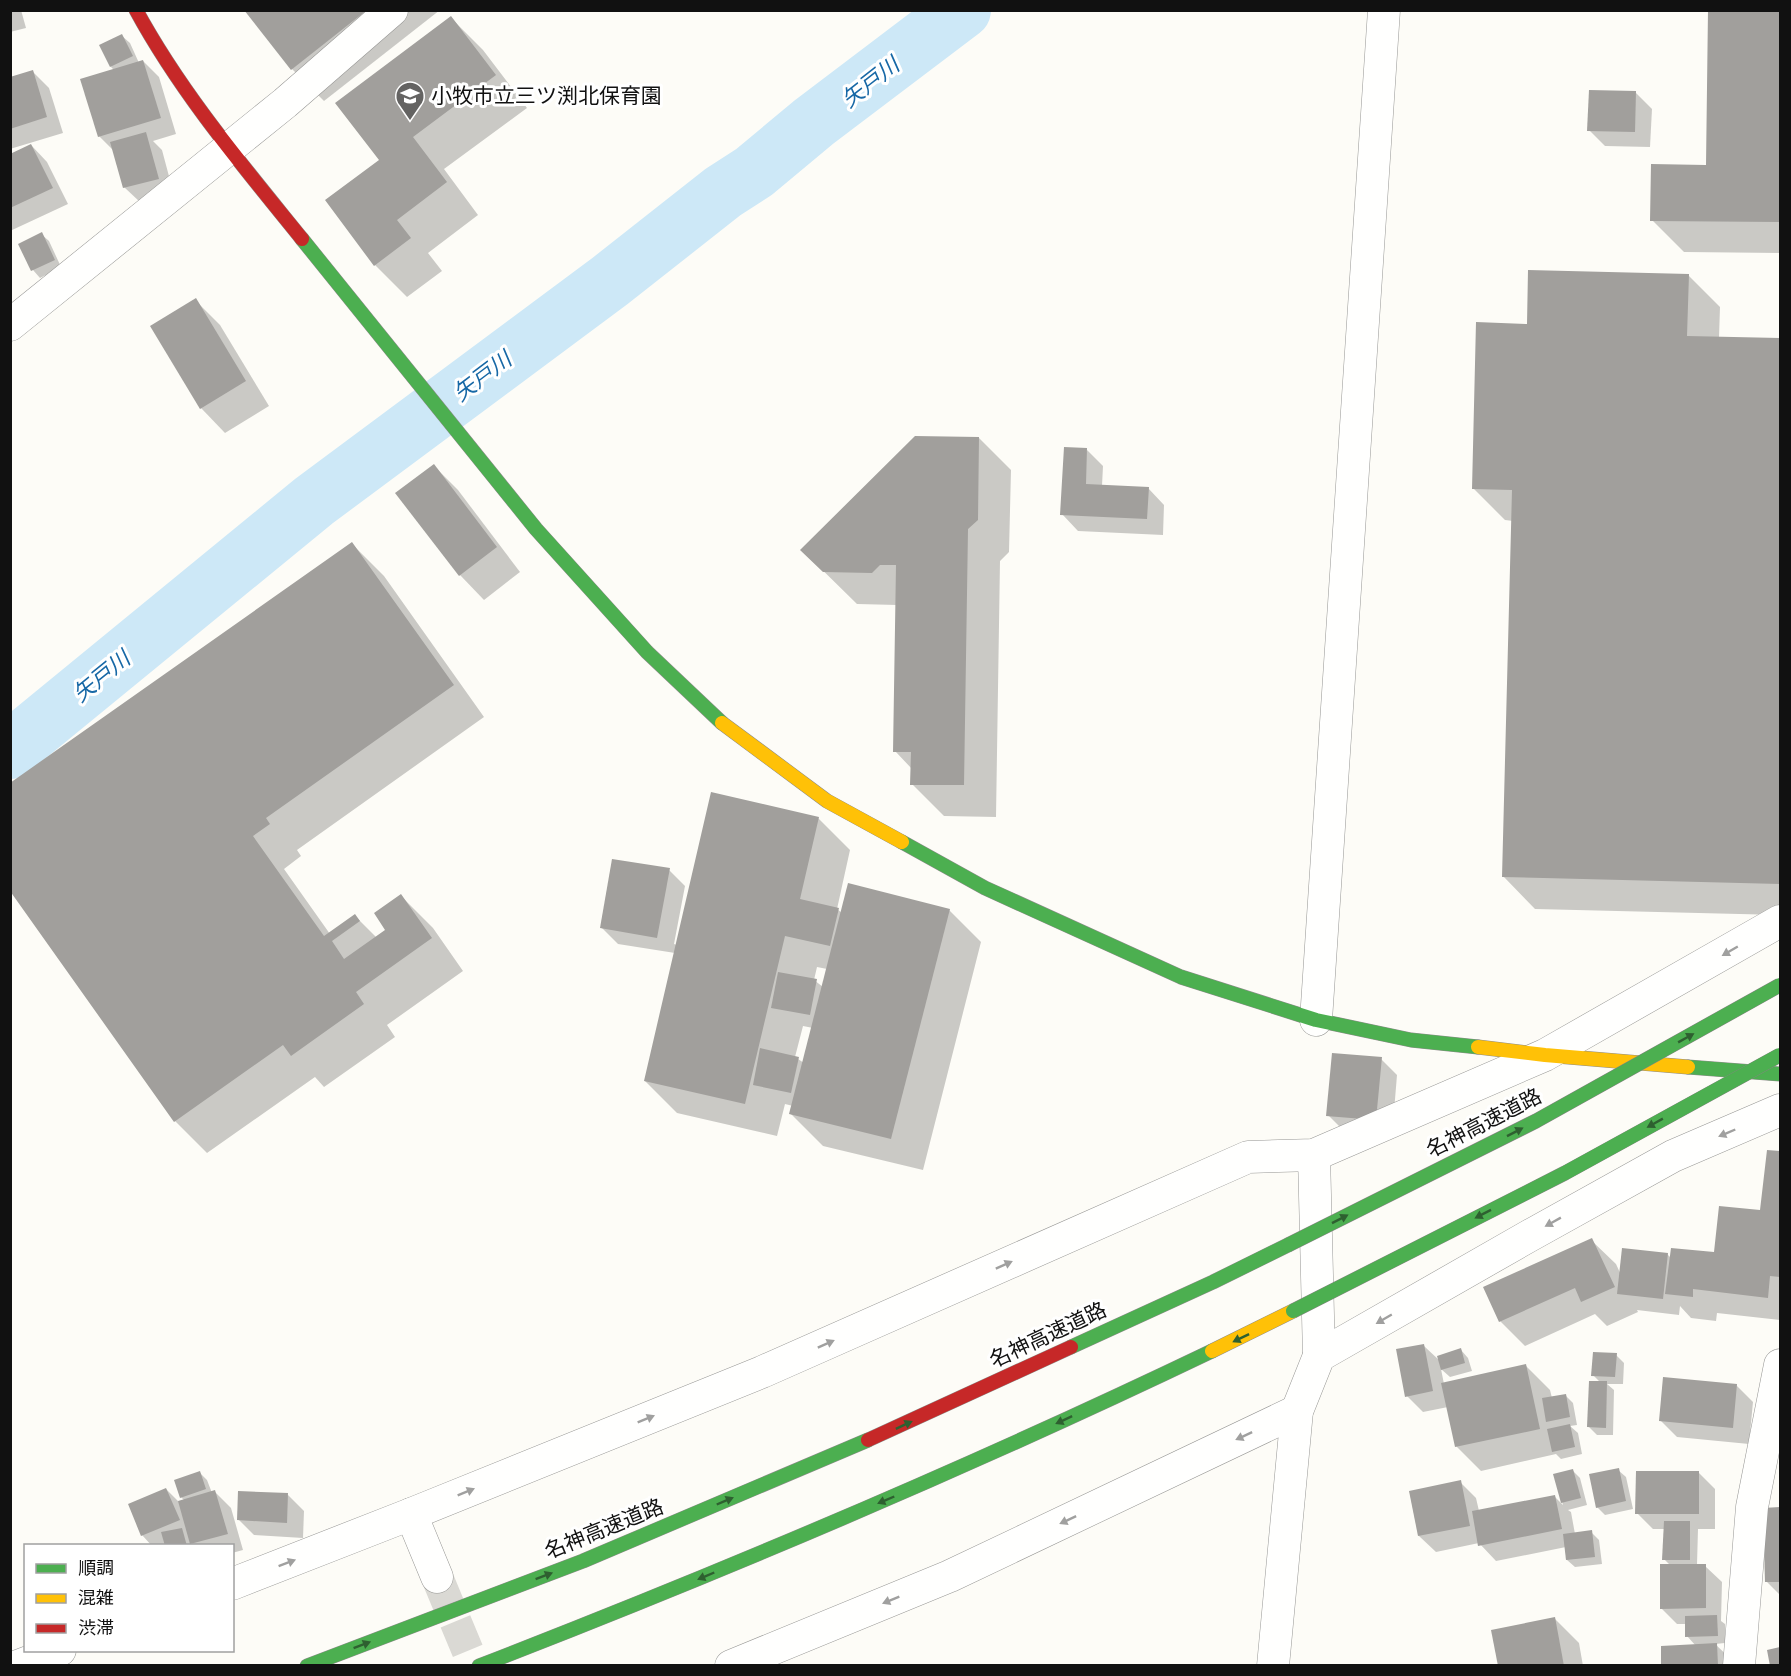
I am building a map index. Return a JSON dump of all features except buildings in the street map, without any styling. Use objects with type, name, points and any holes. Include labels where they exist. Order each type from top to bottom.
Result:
[{"type":"main road","points":[[136,10],[154,43],[228,147],[536,529],[647,652],[724,725],[826,801],[985,888],[1181,977],[1316,1020],[1411,1040],[1545,1055],[1780,1074]]},
{"type":"main road","name":"名神高速道路","points":[[307,1665],[583,1561],[890,1431],[1288,1245],[1536,1121],[1780,986]]},
{"type":"main road","points":[[479,1665],[605,1618],[917,1488],[1239,1339],[1565,1173],[1780,1055]]},
{"type":"street","points":[[10,325],[285,103],[392,10]]},
{"type":"street","points":[[1316,1020],[1384,10]]},
{"type":"street","points":[[234,1583],[762,1372],[1248,1157],[1314,1155],[1545,1055],[1780,921]]},
{"type":"street","points":[[1319,1356],[1673,1156],[1780,1110]]},
{"type":"street","points":[[1273,1665],[1297,1411],[1319,1356],[1314,1155]]},
{"type":"street","points":[[1740,1665],[1752,1507],[1780,1365]]},
{"type":"street","points":[[731,1665],[950,1576],[1297,1411]]},
{"type":"street","points":[[411,1514],[437,1577]]},
{"type":"street","points":[[18,1665],[54,1652]]},
{"type":"waterway","name":"矢戸川","points":[[10,750],[314,501],[610,281],[723,192],[754,172],[814,122],[962,10]]},
{"type":"tunnel","points":[[437,1577],[474,1666]]},
{"type":"traffic: fast","points":[[302,239],[536,529],[647,652],[722,723]]},
{"type":"traffic: fast","points":[[902,842],[985,888],[1181,977],[1316,1020],[1411,1040],[1478,1047]]},
{"type":"traffic: fast","points":[[1288,1245],[1536,1121],[1780,985]]},
{"type":"traffic: fast","points":[[1293,1311],[1565,1173],[1780,1055]]},
{"type":"traffic: fast","points":[[1688,1067],[1780,1074]]},
{"type":"traffic: fast","points":[[1071,1347],[1288,1245]]},
{"type":"traffic: fast","points":[[479,1666],[848,1516],[1122,1394],[1212,1351]]},
{"type":"traffic: fast","points":[[307,1666],[583,1561],[868,1440]]},
{"type":"traffic: slow","points":[[722,723],[827,801],[902,842]]},
{"type":"traffic: slow","points":[[1478,1047],[1688,1067]]},
{"type":"traffic: slow","points":[[1212,1351],[1293,1311]]},
{"type":"traffic: jam","points":[[136,10],[193,100],[302,239]]},
{"type":"traffic: jam","points":[[868,1440],[1071,1347]]},
{"type":"place","name":"小牧市立三ツ渕北保育園","points":[[410,122]]}]
